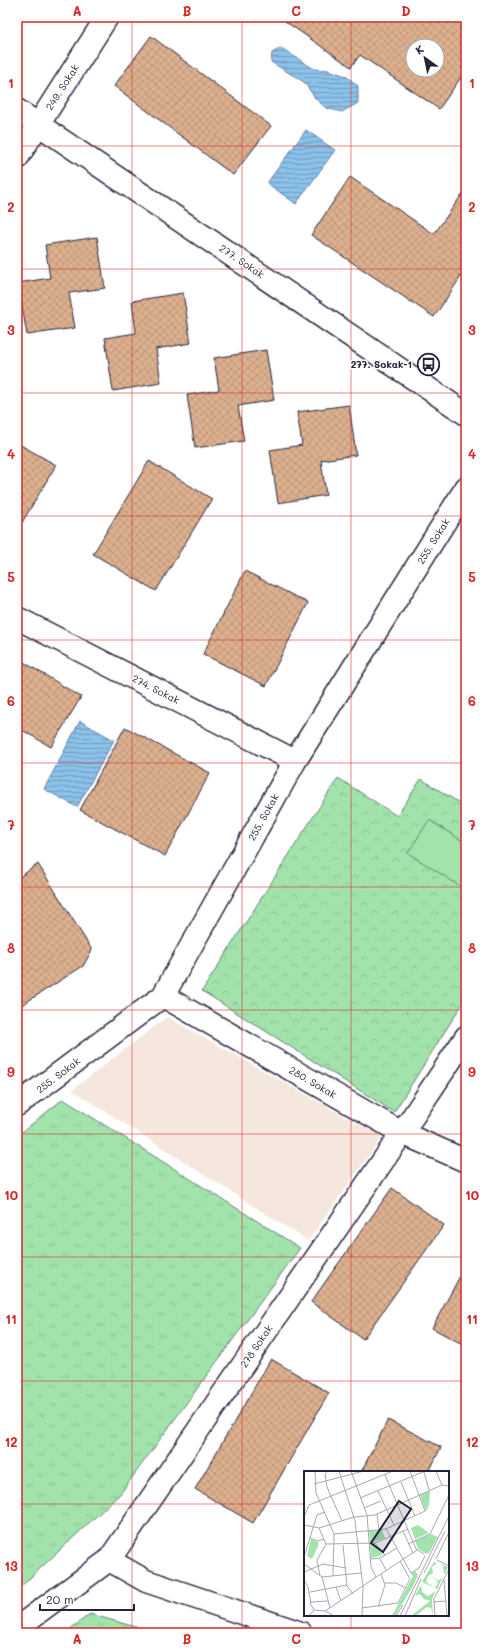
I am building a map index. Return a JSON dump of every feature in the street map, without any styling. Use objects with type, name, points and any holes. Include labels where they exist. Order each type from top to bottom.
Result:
[{"type":"street","name":"249. Sokak","points":[[17,158],[107,17]]},
{"type":"street","name":"277. Sokak","points":[[17,110],[466,414]]},
{"type":"street","name":"255. Sokak","points":[[17,1105],[163,996],[294,761],[466,488]]},
{"type":"street","name":"274. Sokak","points":[[17,618],[294,761]]},
{"type":"street","name":"280. Sokak","points":[[163,996],[402,1133],[466,1161]]},
{"type":"street","name":"278 Sokak","points":[[17,1628],[109,1560],[402,1133],[466,1037]]},
{"type":"street","points":[[109,1560],[146,1581],[301,1633]]},
{"type":"shaded area","points":[[167,1017],[382,1137],[308,1241],[72,1090]]},
{"type":"green space","points":[[338,778],[397,816],[421,779],[466,807],[466,998],[394,1112],[202,991]]},
{"type":"green space","points":[[429,820],[466,843],[466,890],[408,853]]},
{"type":"green space","points":[[63,1099],[300,1248],[120,1494],[17,1590],[17,1136]]},
{"type":"green space","points":[[90,1614],[157,1633],[65,1633]]},
{"type":"water","points":[[281,48],[314,69],[329,70],[346,76],[358,86],[358,103],[342,112],[326,108],[315,98],[304,82],[271,62],[272,53]]},
{"type":"water","points":[[306,130],[335,150],[296,204],[267,183]]},
{"type":"water","points":[[80,721],[114,740],[77,807],[44,789]]},
{"type":"building","points":[[279,17],[466,17],[466,70],[439,109],[360,55],[351,67]]},
{"type":"building","points":[[151,36],[271,126],[233,175],[114,86]]},
{"type":"building","points":[[350,177],[434,234],[466,189],[466,269],[434,317],[311,235]]},
{"type":"building","points":[[97,237],[105,288],[69,293],[75,328],[27,335],[18,283],[50,278],[45,245]]},
{"type":"building","points":[[183,293],[191,343],[156,349],[161,383],[113,391],[105,338],[136,333],[132,301]]},
{"type":"building","points":[[266,350],[274,400],[238,406],[244,441],[195,448],[187,395],[219,390],[214,358]]},
{"type":"building","points":[[349,405],[356,455],[321,460],[326,495],[278,503],[270,450],[302,445],[297,412]]},
{"type":"building","points":[[17,443],[56,465],[17,531]]},
{"type":"building","points":[[149,461],[212,499],[156,591],[93,554]]},
{"type":"building","points":[[245,571],[308,603],[266,686],[203,654]]},
{"type":"building","points":[[17,658],[81,697],[51,747],[17,727]]},
{"type":"building","points":[[125,727],[210,773],[165,856],[80,810]]},
{"type":"building","points":[[38,864],[92,950],[83,966],[17,1008],[17,879]]},
{"type":"building","points":[[392,1188],[444,1225],[363,1339],[311,1302]]},
{"type":"building","points":[[466,1265],[466,1346],[432,1328]]},
{"type":"building","points":[[271,1359],[329,1393],[253,1523],[195,1489]]},
{"type":"building","points":[[388,1420],[441,1447],[429,1471],[362,1471]]},
{"type":"place","name":"277. Sokak-1","points":[[428,364]]}]
